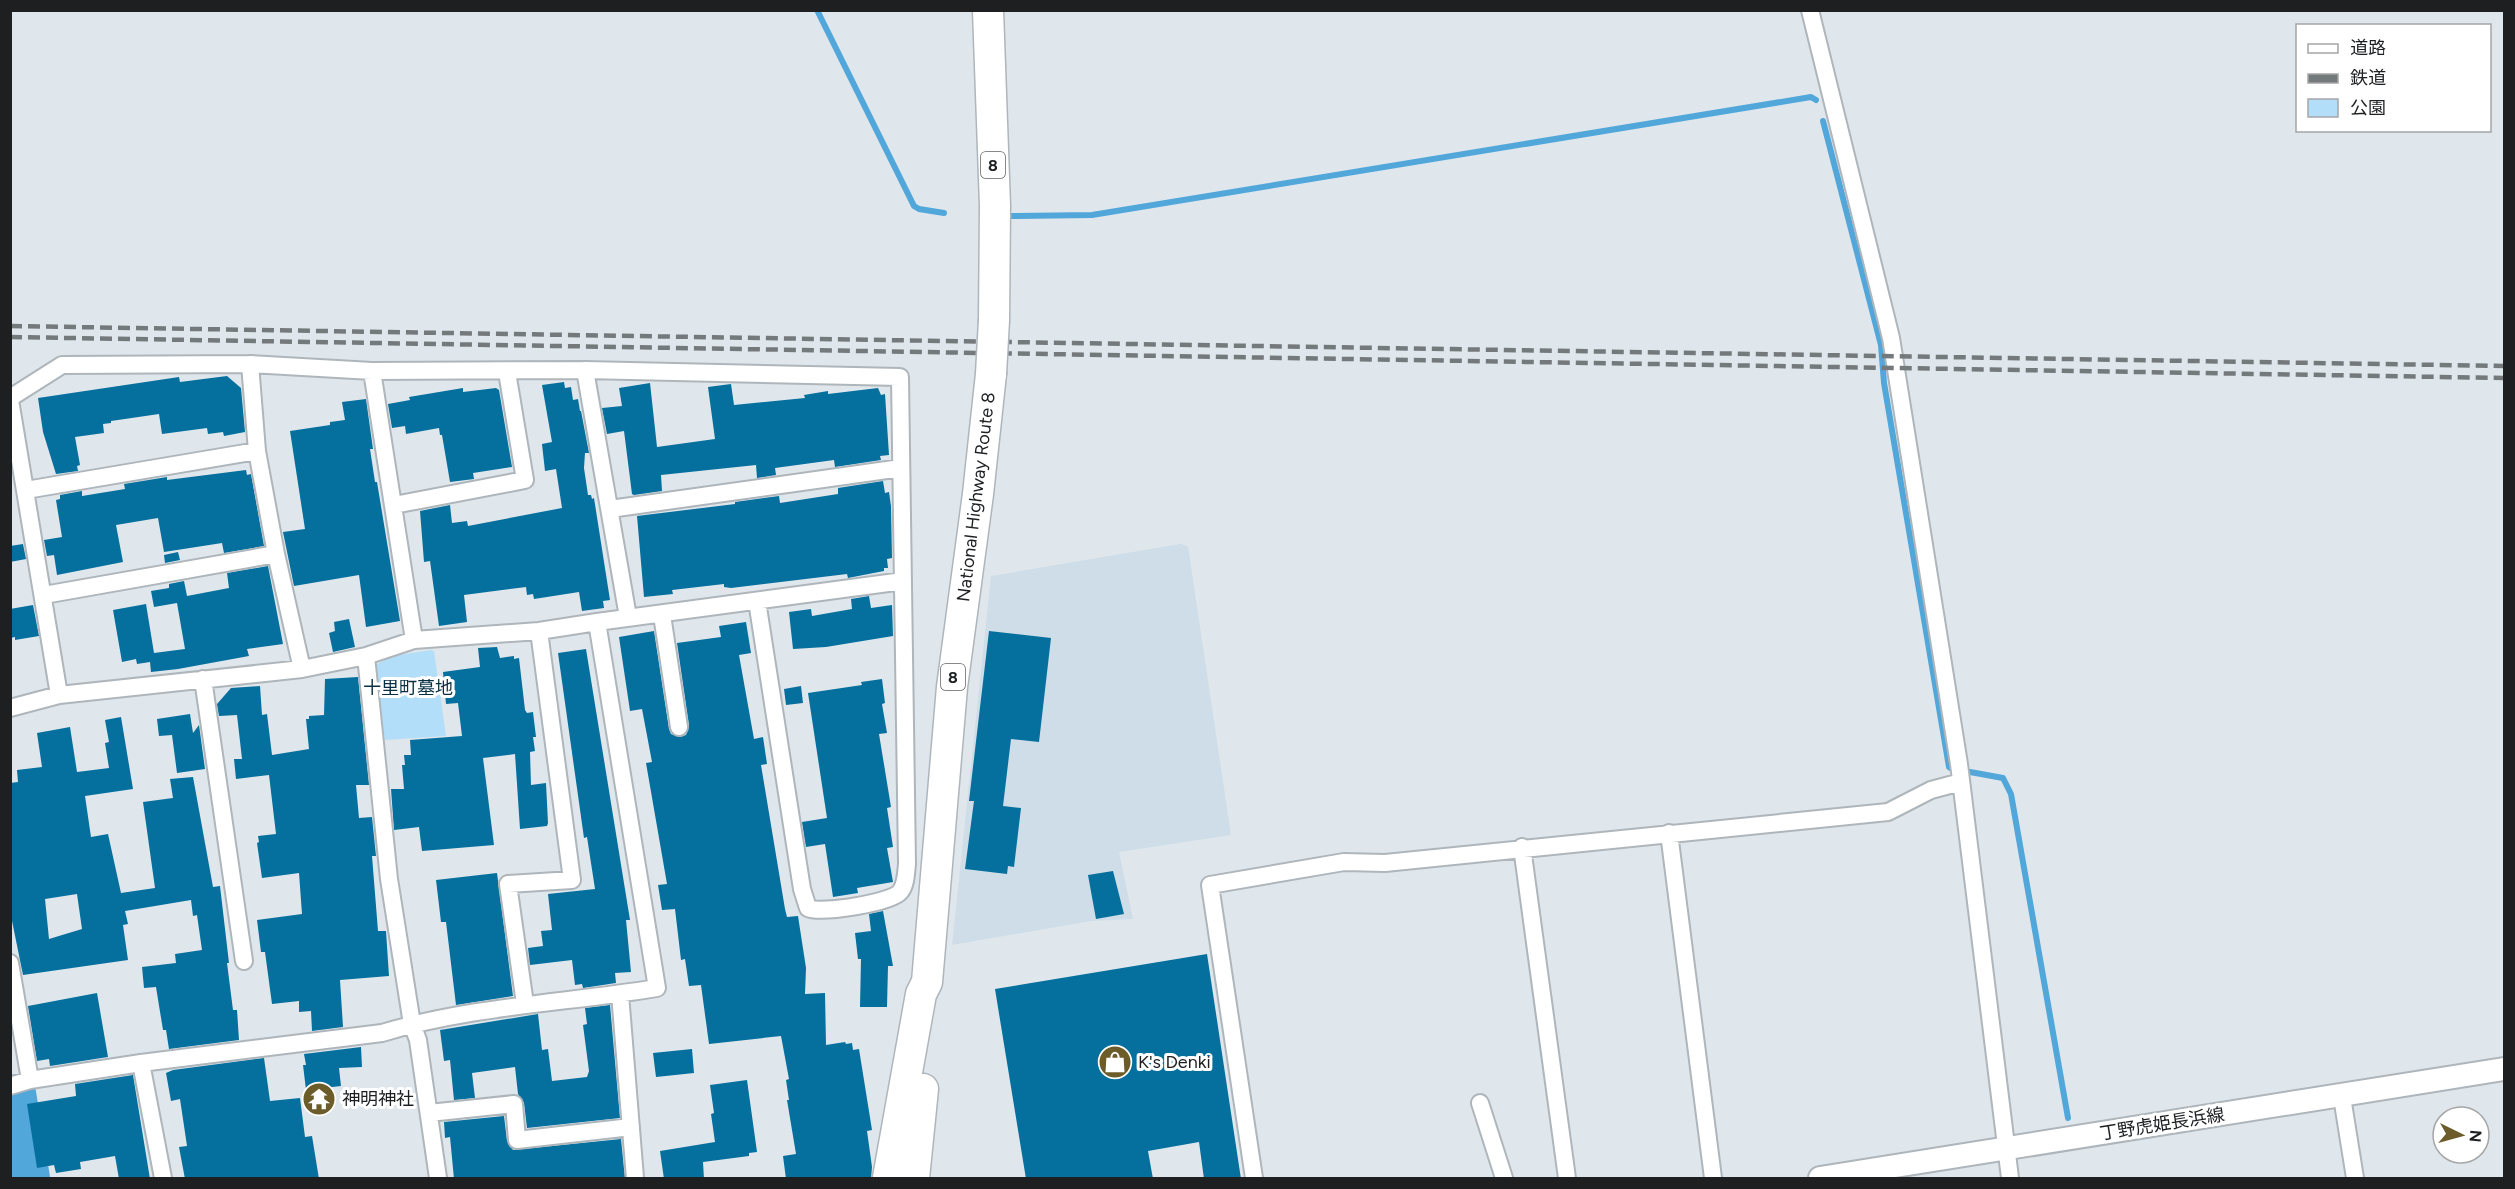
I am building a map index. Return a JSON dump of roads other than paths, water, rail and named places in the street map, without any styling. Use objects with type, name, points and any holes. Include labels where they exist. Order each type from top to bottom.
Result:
[{"type":"highway","name":"National Highway Route 8","points":[[888,1179],[921,994],[927,982],[952,687],[980,483],[991,374],[994,321],[994,206],[988,10]]},
{"type":"highway","name":"National Highway Route 8","points":[[914,1179],[932,994],[927,982]]},
{"type":"main road","name":"丁野虎姫長浜線","points":[[1820,1179],[2342,1097],[2505,1069]]},
{"type":"street","points":[[1810,10],[1891,338],[1961,782],[2010,1179]]},
{"type":"street","points":[[250,364],[257,451],[276,554],[302,669]]},
{"type":"street","points":[[59,695],[10,399],[62,365],[250,364],[372,371],[585,370],[900,377],[907,864],[904,885],[895,896],[882,901],[819,910],[808,908],[802,890],[756,601]]},
{"type":"street","points":[[585,370],[628,617]]},
{"type":"street","points":[[372,371],[414,640]]},
{"type":"street","points":[[394,505],[525,480],[507,372]]},
{"type":"street","points":[[26,490],[257,451]]},
{"type":"street","points":[[610,509],[901,468]]},
{"type":"street","points":[[44,595],[276,554]]},
{"type":"street","points":[[10,708],[59,695],[302,669],[366,656],[414,640],[539,631],[903,581]]},
{"type":"street","points":[[663,615],[680,727]]},
{"type":"street","points":[[10,1086],[30,1080],[141,1063],[382,1033],[412,1024],[525,1004],[657,988],[597,622]]},
{"type":"street","points":[[525,1004],[508,884],[572,880],[539,631]]},
{"type":"street","points":[[366,656],[389,879],[412,1024],[418,1040],[438,1179]]},
{"type":"street","points":[[203,679],[244,961]]},
{"type":"street","points":[[1254,1179],[1210,885],[1344,862],[1385,863],[1522,847],[1888,812],[1931,790],[1961,782]]},
{"type":"street","points":[[1669,833],[1713,1179]]},
{"type":"street","points":[[1522,847],[1567,1179]]},
{"type":"street","points":[[10,963],[30,1080]]},
{"type":"street","points":[[620,994],[635,1179]]},
{"type":"street","points":[[141,1063],[163,1179]]},
{"type":"street","points":[[2342,1097],[2355,1179]]},
{"type":"street","points":[[1480,1103],[1504,1179]]},
{"type":"street","points":[[429,1113],[514,1104],[517,1140],[631,1127]]},
{"type":"waterway","points":[[817,10],[914,206],[944,213]]},
{"type":"waterway","points":[[1010,216],[1092,215],[1811,97],[1816,100]]},
{"type":"waterway","points":[[1823,121],[1881,345],[1884,383],[1949,767],[1952,769]]},
{"type":"waterway","points":[[1970,772],[2003,778],[2011,794],[2068,1118]]},
{"type":"waterway","points":[[17,1093],[31,1178]]},
{"type":"railway","points":[[10,326],[2504,366]]},
{"type":"railway","points":[[10,337],[2504,378]]},
{"type":"place","name":"K's Denki","points":[[1115,1062]]},
{"type":"place","name":"神明神社","points":[[319,1099]]},
{"type":"park label","name":"十里町墓地","points":[[408,688]]}]
